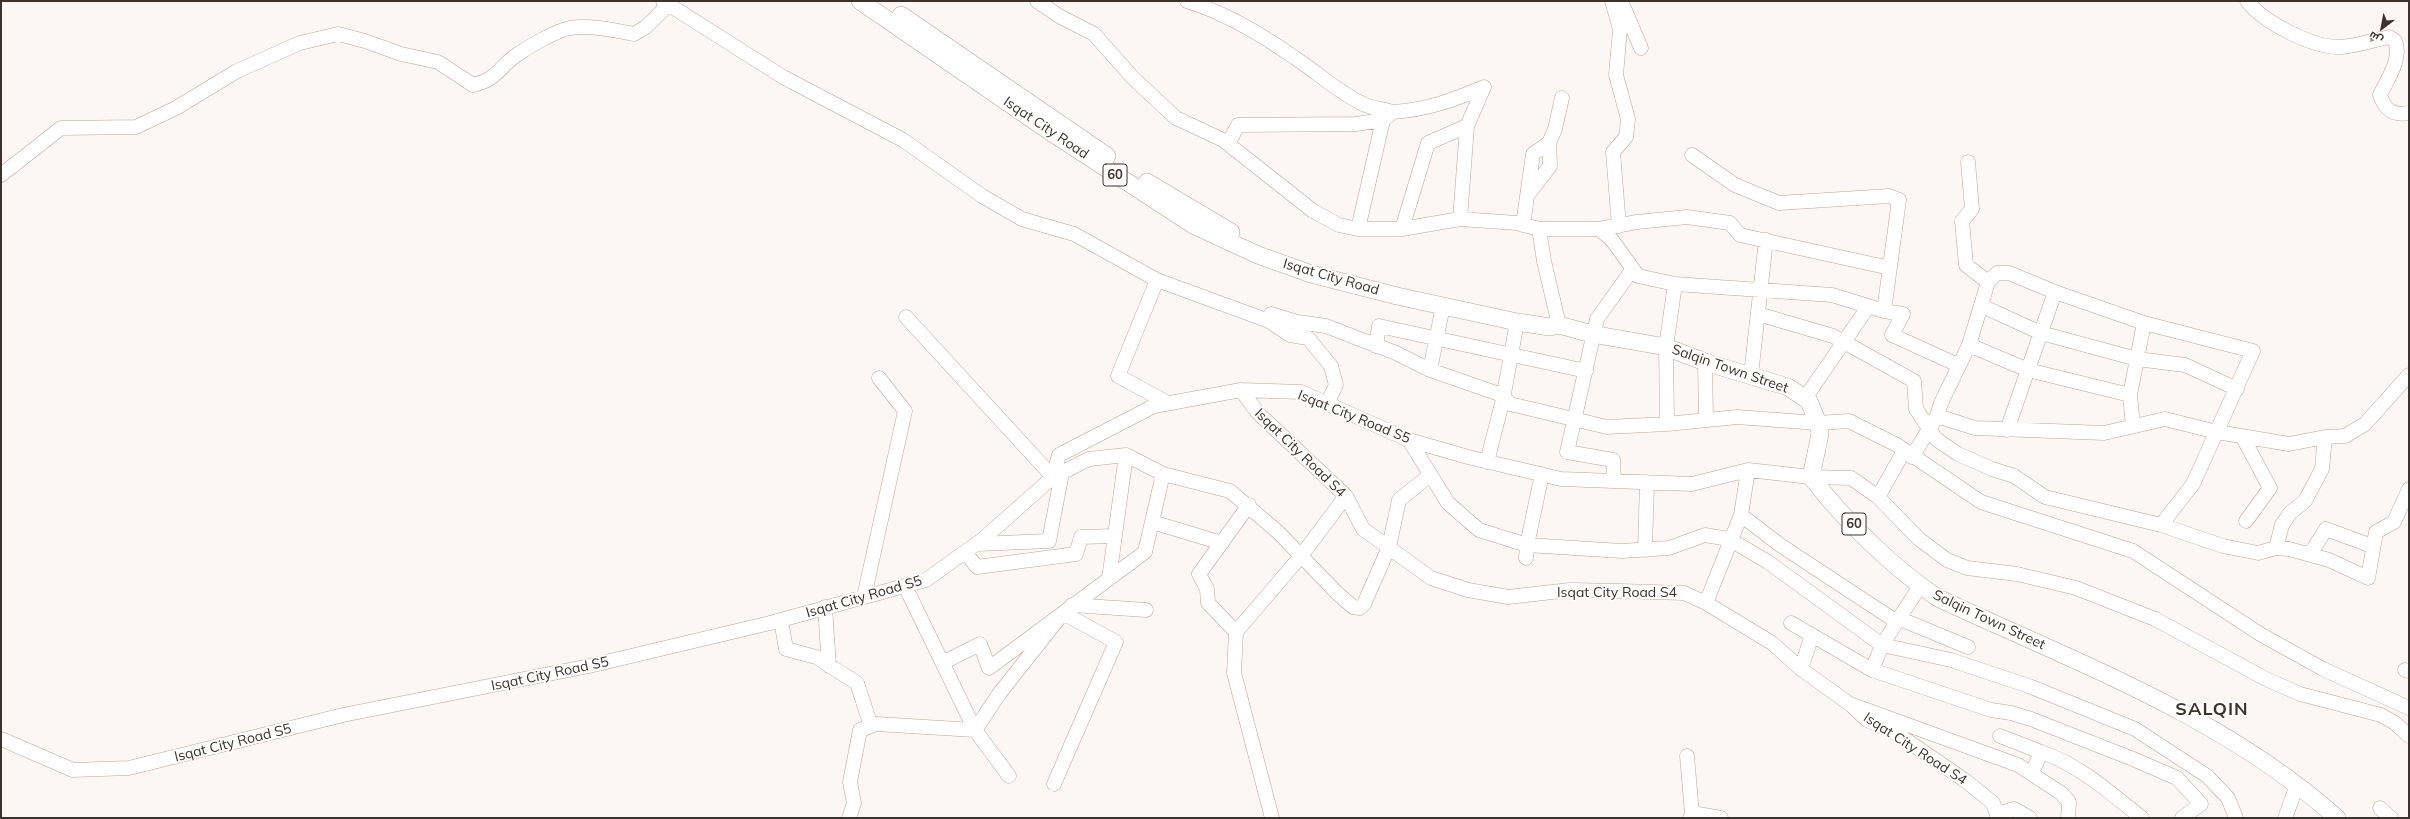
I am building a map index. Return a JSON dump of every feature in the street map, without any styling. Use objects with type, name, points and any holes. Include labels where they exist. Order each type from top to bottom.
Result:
[{"type":"main road","name":"Isqat City Road","points":[[860,1],[1052,133],[1194,225],[1258,255],[1311,274],[1397,296]]},
{"type":"main road","name":"60","points":[[880,1],[1138,177],[1234,233],[1310,268],[1397,296]]},
{"type":"main road","name":"Salqin Town Street","points":[[1397,296],[1517,322],[1550,327],[1559,325],[1592,334],[1666,347],[1705,362],[1788,387],[1809,401],[1818,423],[1820,434],[1811,477],[1831,503],[1920,586],[1938,598],[2131,686],[2242,746],[2297,785],[2337,818]]},
{"type":"street","points":[[1038,1],[1094,34],[1133,78],[1176,118],[1228,144],[1313,211],[1339,225],[1358,229],[1402,229],[1427,223],[1460,219],[1524,225],[1539,229],[1600,230],[1687,217],[1730,222],[1740,235],[1890,268]]},
{"type":"street","points":[[1187,1],[1206,7],[1262,38],[1295,57],[1344,94],[1388,116]]},
{"type":"street","points":[[1612,1],[1620,29],[1616,75],[1628,119],[1626,137],[1613,152],[1619,226]]},
{"type":"street","points":[[1621,1],[1641,48]]},
{"type":"street","points":[[2247,1],[2274,26],[2308,40],[2341,47],[2389,37],[2395,40],[2398,49],[2394,66],[2380,95],[2384,107],[2393,113],[2409,113]]},
{"type":"street","points":[[1,175],[61,128],[136,126],[176,108],[237,72],[300,43],[338,34],[365,41],[401,54],[438,62],[473,85],[488,82],[515,56],[569,28],[606,28],[634,34],[646,27],[666,3],[783,77],[903,140],[982,196],[1022,219],[1074,234],[1157,280],[1269,321],[1290,335],[1308,338],[1331,366],[1336,385],[1327,404]]},
{"type":"street","points":[[1228,144],[1238,125],[1356,124],[1449,102],[1484,87],[1467,126],[1460,219]]},
{"type":"street","points":[[1524,225],[1533,154],[1549,143],[1555,129],[1562,98]]},
{"type":"street","points":[[1358,229],[1388,116]]},
{"type":"street","points":[[1402,229],[1428,143],[1467,126]]},
{"type":"street","points":[[1692,155],[1735,184],[1779,204],[1889,196],[1899,200],[1884,311]]},
{"type":"street","points":[[1968,162],[1972,209],[1962,221],[1966,265],[1988,282]]},
{"type":"street","points":[[1539,229],[1544,261],[1559,325]]},
{"type":"street","points":[[1600,230],[1612,240],[1632,270],[1638,276],[1675,284],[1832,295],[1868,307],[1903,314],[1892,335],[1958,365]]},
{"type":"street","points":[[1751,375],[1762,289],[1766,240]]},
{"type":"street","points":[[1614,481],[1613,460],[1567,452],[1586,371],[1592,334],[1598,319],[1632,270]]},
{"type":"street","points":[[1878,497],[1908,454],[1930,429],[1938,416],[1941,403],[1958,365],[1969,345],[1988,282],[1997,274],[2009,273],[2056,292],[2144,323],[2253,351],[2193,484],[2161,525]]},
{"type":"street","points":[[1157,280],[1118,376],[1168,403]]},
{"type":"street","points":[[1667,424],[1666,347],[1675,284]]},
{"type":"street","points":[[2007,430],[2056,292]]},
{"type":"street","points":[[1430,370],[1443,306]]},
{"type":"street","points":[[1982,306],[2041,333],[2136,359],[2186,365],[2236,389]]},
{"type":"street","points":[[1805,398],[1868,307]]},
{"type":"street","points":[[1269,321],[1271,314],[1297,322],[1326,326],[1430,370],[1502,395],[1503,399],[1510,404],[1607,427],[1667,424],[1737,417],[1818,423],[1849,421],[1908,454],[1981,502],[2133,551],[2260,634],[2323,669],[2409,708]]},
{"type":"street","points":[[1758,314],[1845,341],[1914,381],[1916,409],[1936,439],[1958,454],[1992,469],[2014,476],[2045,497],[2161,525],[2230,547],[2258,553],[2276,548],[2289,549],[2329,560],[2368,578],[2372,546],[2376,532],[2394,522],[2409,489]]},
{"type":"street","points":[[906,317],[1057,475]]},
{"type":"street","points":[[1487,462],[1503,399],[1517,322]]},
{"type":"street","points":[[2134,426],[2130,396],[2144,323]]},
{"type":"street","points":[[1376,346],[1379,326],[1437,340],[1586,371]]},
{"type":"street","points":[[1969,345],[2028,370],[2130,396]]},
{"type":"street","points":[[1705,362],[1706,420]]},
{"type":"street","points":[[1938,416],[1975,428],[2104,433],[2165,419],[2217,432],[2289,444],[2325,437],[2344,436],[2365,424],[2409,375]]},
{"type":"street","points":[[864,597],[905,410],[879,378]]},
{"type":"street","name":"Isqat City Road S5","points":[[1,739],[73,770],[129,768],[343,715],[589,666],[781,620],[905,586],[926,580],[976,544],[1057,475],[1059,455],[1154,406],[1241,390],[1301,392],[1409,440],[1487,462],[1561,479],[1692,484],[1748,470],[1811,477],[1851,478],[1878,497],[1920,539],[1947,560],[1967,568],[2017,574],[2076,588],[2155,619],[2266,679],[2300,694],[2381,715],[2395,723],[2409,736]]},
{"type":"street","name":"Isqat City Road S4","points":[[1241,390],[1258,414],[1346,496],[1364,529],[1431,578],[1468,590],[1508,597],[1570,590],[1684,593],[1706,603],[1772,643],[1801,669],[1850,705],[1867,720],[1896,733],[1966,781],[1994,803],[1998,818]]},
{"type":"street","points":[[2242,436],[2270,488],[2246,521]]},
{"type":"street","points":[[2276,548],[2282,525],[2290,513],[2305,501],[2322,469],[2325,437]]},
{"type":"street","points":[[1409,440],[1448,503],[1479,530],[1526,552],[1622,551],[1669,548],[1705,535],[1731,541],[1768,562],[1882,645],[1951,660],[2029,686],[2135,729],[2207,776],[2228,798],[2236,818]]},
{"type":"street","points":[[1057,475],[1089,459],[1126,455],[1163,474],[1230,491],[1249,505],[1338,594],[1354,607],[1360,608],[1364,604],[1388,547],[1399,500],[1430,475]]},
{"type":"street","points":[[1109,579],[1126,455]]},
{"type":"street","points":[[1706,603],[1741,515],[1748,470]]},
{"type":"street","points":[[944,662],[980,644],[989,668],[1145,552],[1163,474]]},
{"type":"street","points":[[1526,552],[1542,474]]},
{"type":"street","points":[[976,544],[1049,541],[1057,475]]},
{"type":"street","points":[[1646,550],[1647,482]]},
{"type":"street","points":[[1272,818],[1234,672],[1236,632],[1301,556],[1346,496]]},
{"type":"street","points":[[1236,632],[1208,603],[1206,589],[1199,574],[1249,505]]},
{"type":"street","points":[[1741,515],[1780,545],[1894,620],[1898,618],[1968,647]]},
{"type":"street","points":[[1152,522],[1222,543]]},
{"type":"street","points":[[2310,554],[2326,529],[2372,546]]},
{"type":"street","points":[[964,552],[977,567],[1076,554],[1081,537],[1115,536]]},
{"type":"street","points":[[1768,562],[1780,545]]},
{"type":"street","points":[[905,586],[944,662],[975,730],[1010,776]]},
{"type":"street","points":[[1872,670],[1882,645],[1920,586]]},
{"type":"street","points":[[825,608],[829,666]]},
{"type":"street","points":[[1067,609],[1146,610]]},
{"type":"street","points":[[975,730],[999,694],[1067,609]]},
{"type":"street","points":[[1054,784],[1116,642],[1067,609]]},
{"type":"street","points":[[781,620],[786,649],[816,657],[857,684],[871,726]]},
{"type":"street","points":[[1791,622],[1872,670],[1984,708],[2031,719],[2079,737],[2176,778],[2201,804],[2182,818]]},
{"type":"street","points":[[1801,669],[1812,635]]},
{"type":"street","points":[[1850,705],[1857,706],[2018,764],[2061,793],[2069,802],[2068,818]]},
{"type":"street","points":[[849,818],[854,803],[850,782],[860,730],[876,724],[975,730]]},
{"type":"street","points":[[2000,736],[2056,757],[2084,773],[2142,818]]},
{"type":"street","points":[[2032,773],[2041,752]]},
{"type":"street","points":[[1687,756],[1691,816],[1721,818]]},
{"type":"street","points":[[2285,818],[2297,785]]},
{"type":"street","points":[[2380,808],[2391,818]]},
{"type":"street","points":[[1998,818],[2004,812],[2014,809],[2030,818]]},
{"type":"district","name":"SALQIN","points":[[2212,710]]}]
